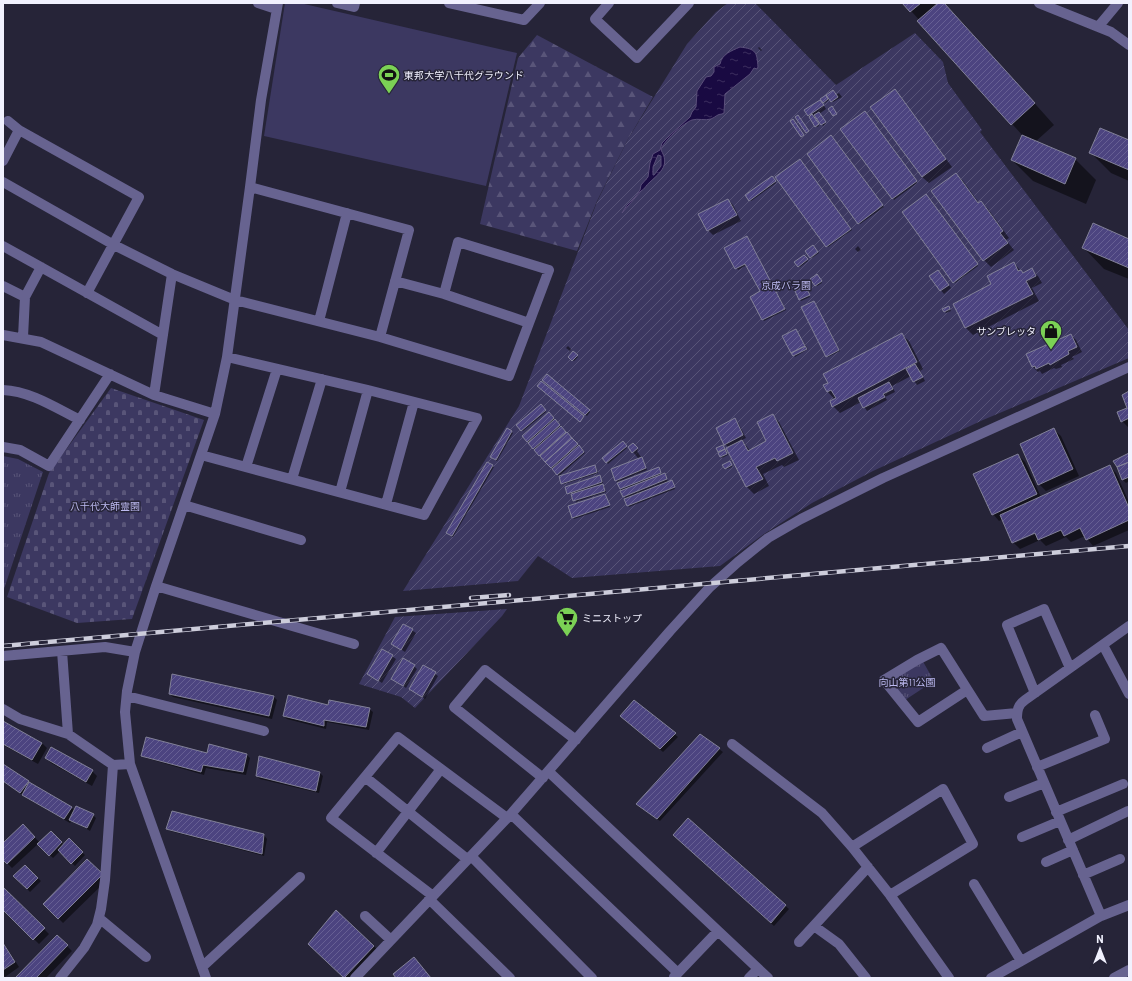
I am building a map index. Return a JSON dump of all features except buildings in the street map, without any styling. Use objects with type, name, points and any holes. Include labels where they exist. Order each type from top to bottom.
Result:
[{"type":"street","points":[[206,978],[130,764],[125,712],[126,696],[135,652],[214,414],[227,357],[261,100],[277,6],[258,3]]},
{"type":"street","points":[[337,3],[354,7],[355,3]]},
{"type":"street","points":[[449,3],[524,20],[540,3]]},
{"type":"street","points":[[610,3],[595,19],[637,58],[689,3]]},
{"type":"street","points":[[1041,3],[1111,32],[1129,46]]},
{"type":"street","points":[[1098,27],[1118,3]]},
{"type":"street","points":[[8,121],[19,130],[139,197],[87,293]]},
{"type":"street","points":[[3,161],[19,130]]},
{"type":"street","points":[[3,182],[114,245],[172,274],[235,300],[380,337],[509,376],[550,270],[458,242],[444,294]]},
{"type":"street","points":[[250,187],[410,230],[380,337]]},
{"type":"street","points":[[319,322],[347,213]]},
{"type":"street","points":[[3,246],[163,335]]},
{"type":"street","points":[[22,338],[25,297],[41,267]]},
{"type":"street","points":[[154,395],[172,274]]},
{"type":"street","points":[[395,281],[444,294],[529,323]]},
{"type":"street","points":[[3,286],[25,297]]},
{"type":"street","points":[[3,335],[41,342],[154,395],[214,414]]},
{"type":"street","points":[[201,455],[424,515],[477,418],[368,390],[227,357]]},
{"type":"street","points":[[355,978],[509,816],[710,587],[768,538],[800,519],[883,478],[1129,367]]},
{"type":"street","points":[[246,467],[277,369]]},
{"type":"street","points":[[3,447],[20,450],[49,466],[110,374]]},
{"type":"street","points":[[292,479],[322,379]]},
{"type":"street","points":[[3,390],[14,390],[34,397],[80,420]]},
{"type":"street","points":[[340,492],[368,390]]},
{"type":"street","points":[[386,504],[414,402]]},
{"type":"street","points":[[184,505],[301,540]]},
{"type":"street","points":[[156,586],[354,644]]},
{"type":"street","points":[[1035,693],[1007,625],[1044,609],[1070,668]]},
{"type":"street","points":[[1101,916],[1016,719],[1018,705],[1129,626]]},
{"type":"street","points":[[1103,645],[1129,694]]},
{"type":"street","points":[[3,656],[105,648],[135,652]]},
{"type":"street","points":[[967,690],[918,722],[884,680],[917,660],[941,648],[984,716],[1017,713]]},
{"type":"street","points":[[62,651],[68,734]]},
{"type":"street","points":[[576,740],[485,670],[454,707],[546,775],[768,978]]},
{"type":"street","points":[[126,696],[264,731]]},
{"type":"street","points":[[3,709],[20,719],[68,734],[113,765],[130,764]]},
{"type":"street","points":[[1037,767],[1105,739],[1095,715]]},
{"type":"street","points":[[987,748],[1022,732]]},
{"type":"street","points":[[510,978],[431,898],[330,818],[398,737],[509,816],[676,976],[718,931]]},
{"type":"street","points":[[732,744],[822,814],[852,847],[890,895],[949,978]]},
{"type":"street","points":[[60,978],[84,948],[97,925],[99,918],[105,880],[113,765]]},
{"type":"street","points":[[376,853],[441,769]]},
{"type":"street","points":[[364,777],[469,858],[592,978]]},
{"type":"street","points":[[1009,797],[1044,784]]},
{"type":"street","points":[[1022,837],[1058,816],[1123,784]]},
{"type":"street","points":[[852,847],[943,789],[973,844],[890,895]]},
{"type":"street","points":[[1068,840],[1128,811]]},
{"type":"street","points":[[1046,862],[1073,850]]},
{"type":"street","points":[[1083,874],[1120,858]]},
{"type":"street","points":[[800,942],[868,867]]},
{"type":"street","points":[[202,967],[300,877]]},
{"type":"street","points":[[974,884],[1021,961]]},
{"type":"street","points":[[991,978],[1008,974],[1021,961],[1101,916],[1129,905]]},
{"type":"street","points":[[365,916],[391,940]]},
{"type":"street","points":[[99,918],[146,957]]},
{"type":"street","points":[[814,926],[839,944],[866,978]]},
{"type":"street","points":[[749,978],[758,969]]},
{"type":"street","points":[[1114,978],[1129,970]]},
{"type":"green space","name":"東邦大学八千代グラウンド","points":[[285,3],[300,3],[517,53],[486,186],[264,136]]},
{"type":"green space","name":"京成バラ園","points":[[728,3],[755,3],[836,85],[915,33],[943,62],[948,83],[982,130],[980,132],[1129,330],[1129,358],[983,420],[873,471],[812,503],[764,534],[720,566],[572,578],[538,556],[518,581],[403,591],[519,406],[597,202],[628,139],[687,44],[716,12]]},
{"type":"green space","points":[[537,35],[653,97],[628,139],[597,201],[577,251],[480,224],[518,58]]},
{"type":"green space","name":"八千代大師霊園","points":[[111,388],[204,420],[132,619],[77,623],[7,597],[49,473]]},
{"type":"green space","points":[[3,456],[18,459],[43,472],[3,592]]},
{"type":"green space","points":[[507,609],[415,708],[401,697],[359,684],[395,617]]},
{"type":"green space","name":"向山第11公園","points":[[921,658],[934,681],[902,702],[884,680]]},
{"type":"water","points":[[740,47],[755,52],[758,62],[757,69],[754,68],[750,74],[725,94],[724,113],[719,114],[709,120],[692,120],[684,124],[665,142],[661,150],[665,160],[663,168],[622,213],[627,205],[636,196],[641,185],[648,177],[653,154],[660,150],[662,143],[690,117],[696,107],[697,91],[706,77],[711,76],[714,72],[714,67],[720,64],[725,55]],"holes":[[[658,155],[661,156],[661,166],[653,175],[653,167]]]},
{"type":"railway","points":[[3,646],[1129,546]]},
{"type":"railway","points":[[471,598],[509,595]]},
{"type":"place","name":"東邦大学八千代グラウンド","points":[[389,94]]},
{"type":"place","name":"サンブレッタ","points":[[1051,350]]},
{"type":"place","name":"ミニストップ","points":[[567,638]]}]
